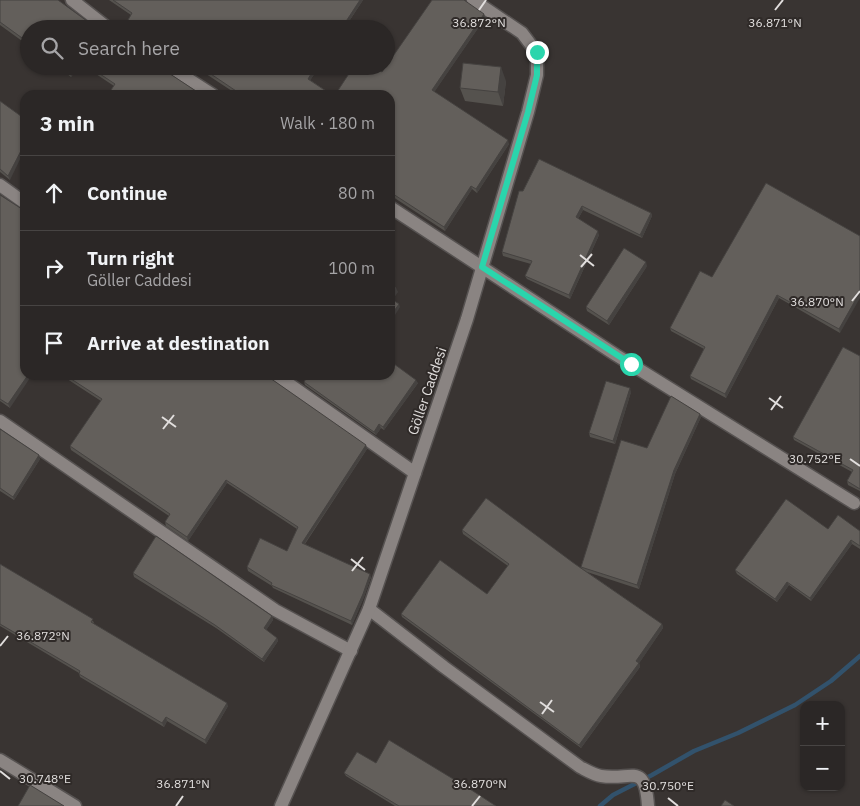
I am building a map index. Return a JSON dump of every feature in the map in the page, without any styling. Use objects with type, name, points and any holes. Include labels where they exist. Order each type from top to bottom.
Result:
[{"type":"street","points":[[72,0],[98,20]]},
{"type":"street","name":"Göller Caddesi","points":[[281,806],[369,610],[467,319],[528,112],[537,75],[537,52],[522,33],[473,0]]},
{"type":"street","points":[[182,75],[205,90]]},
{"type":"street","points":[[0,185],[20,199]]},
{"type":"street","points":[[395,210],[616,355],[854,503]]},
{"type":"street","points":[[283,380],[415,473]]},
{"type":"street","points":[[0,422],[275,610],[351,650]]},
{"type":"street","points":[[369,610],[580,767],[598,776],[620,777],[634,775],[647,791],[648,806]]},
{"type":"street","points":[[0,760],[75,806]]},
{"type":"building","points":[[0,0],[58,0],[86,20],[20,20],[20,36],[0,22]]},
{"type":"building","points":[[113,0],[360,0],[347,20],[128,20],[132,13]]},
{"type":"building","points":[[432,0],[464,0],[484,14],[432,90],[508,140],[476,189],[471,186],[444,227],[395,195],[395,90],[338,90],[348,75],[395,75],[395,53]]},
{"type":"building","points":[[463,63],[501,67],[498,92],[460,88]]},
{"type":"building","points":[[102,75],[172,75],[194,90],[111,90],[115,84]]},
{"type":"building","points":[[212,75],[310,75],[308,79],[324,90],[235,90]]},
{"type":"building","points":[[0,101],[20,115],[20,153],[8,176],[0,169]]},
{"type":"building","points":[[539,159],[651,213],[640,235],[582,206],[576,217],[598,231],[569,295],[525,276],[532,261],[502,252],[519,191],[523,191]]},
{"type":"building","points":[[766,183],[860,236],[860,292],[839,329],[777,295],[725,394],[690,376],[705,347],[670,328],[700,271],[712,277]]},
{"type":"building","points":[[0,195],[20,208],[20,380],[25,380],[8,404],[0,399]]},
{"type":"building","points":[[624,248],[646,262],[607,321],[586,307]]},
{"type":"building","points":[[395,301],[399,304],[395,310]]},
{"type":"building","points":[[843,347],[860,356],[860,489],[847,481],[853,470],[793,437]]},
{"type":"building","points":[[395,365],[416,380],[383,427],[379,424],[374,432],[304,382],[305,380],[395,380]]},
{"type":"building","points":[[73,380],[273,380],[366,445],[302,543],[370,574],[351,621],[271,585],[272,583],[247,567],[260,538],[287,551],[298,527],[226,480],[187,537],[165,522],[170,514],[70,446],[102,399]]},
{"type":"building","points":[[606,381],[630,388],[613,441],[589,433]]},
{"type":"building","points":[[671,396],[700,414],[674,470],[637,585],[581,567],[621,440],[647,448]]},
{"type":"building","points":[[0,429],[39,455],[13,497],[0,488]]},
{"type":"building","points":[[486,498],[575,564],[662,624],[636,661],[639,663],[579,745],[401,614],[440,560],[487,594],[509,564],[462,530]]},
{"type":"building","points":[[786,499],[828,529],[838,515],[860,531],[860,546],[851,540],[810,598],[787,582],[775,599],[735,570]]},
{"type":"building","points":[[156,536],[272,616],[264,628],[277,638],[262,659],[215,625],[133,573]]},
{"type":"building","points":[[0,564],[93,619],[91,622],[227,703],[205,740],[166,717],[162,723],[79,674],[80,671],[0,624]]},
{"type":"building","points":[[389,740],[496,806],[399,806],[344,773],[357,752],[376,763]]},
{"type":"building","points":[[30,785],[64,806],[18,806]]},
{"type":"building","points":[[725,800],[734,806],[721,806]]},
{"type":"waterway","points":[[600,806],[613,795],[694,751],[738,733],[795,705],[831,681],[860,656]]},
{"type":"route","points":[[537,52],[537,75],[528,112],[482,267],[631,364]]}]
